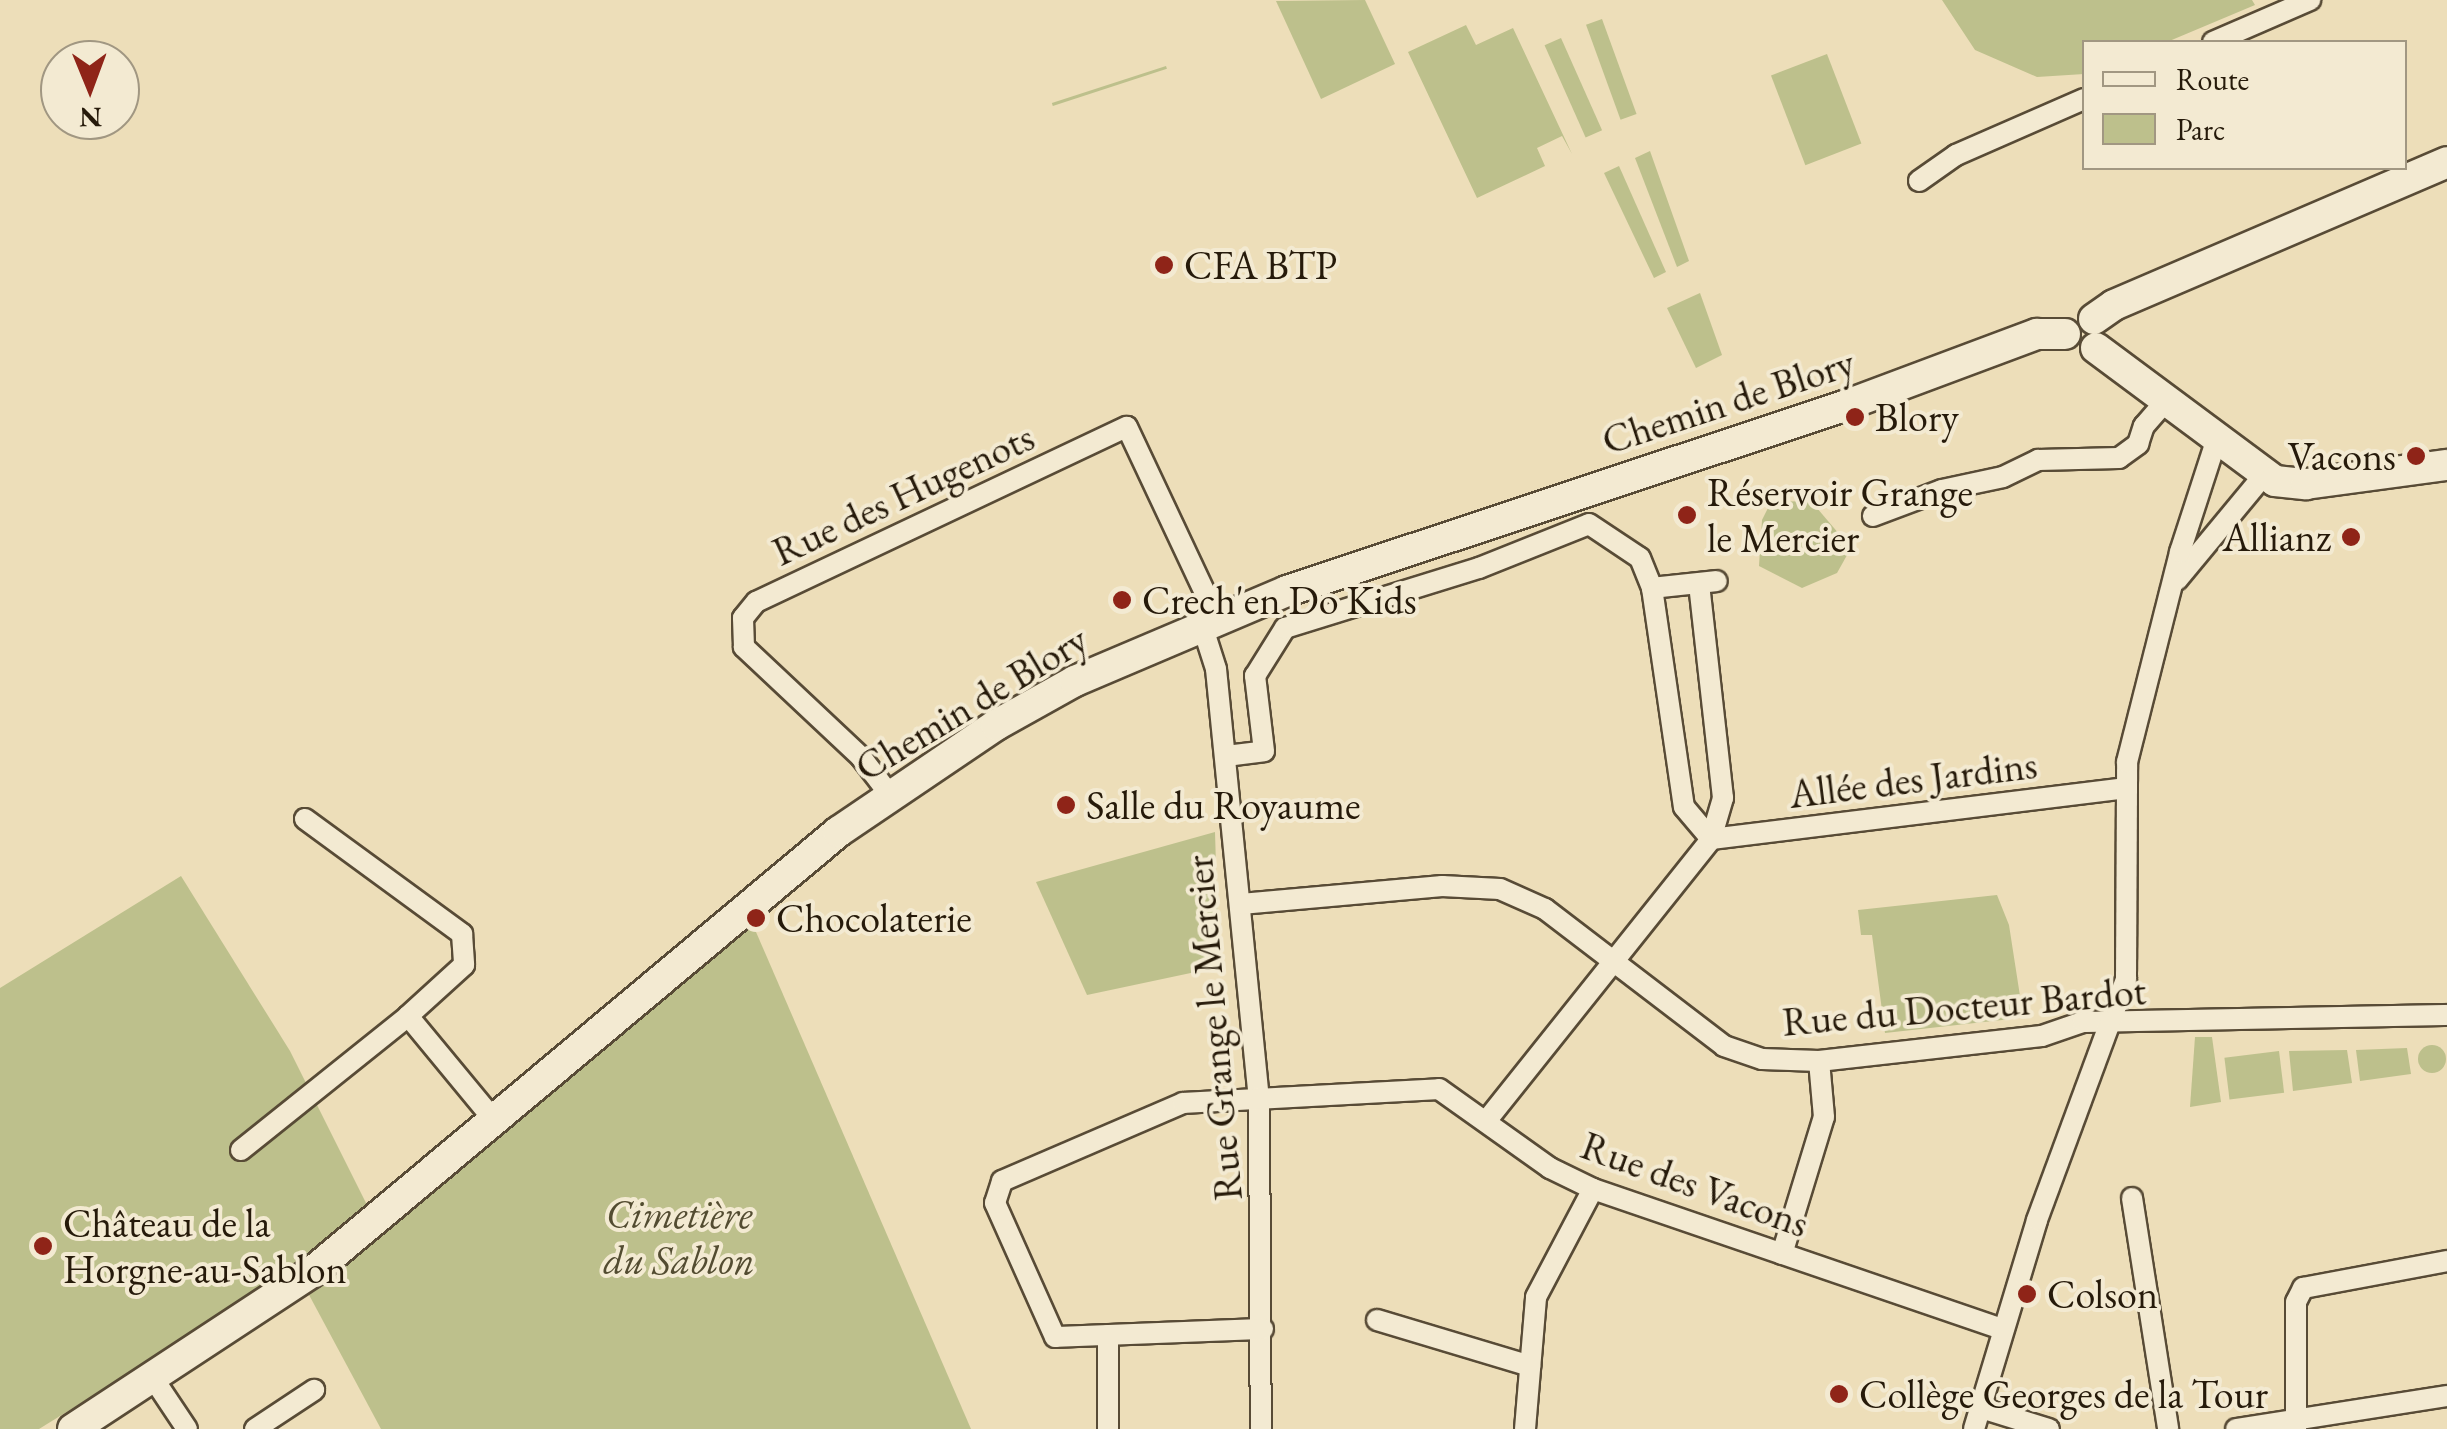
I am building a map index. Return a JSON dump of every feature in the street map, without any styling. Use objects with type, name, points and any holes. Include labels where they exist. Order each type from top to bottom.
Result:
[{"type":"street","points":[[2218,40],[2310,0]]},
{"type":"street","points":[[1919,181],[1946,161],[2082,100]]},
{"type":"street","points":[[2447,162],[2114,305],[2095,334],[2166,401],[2216,441],[2264,475],[2286,485],[2447,465]]},
{"type":"street","name":"Chemin de Blory","points":[[73,1429],[312,1272],[890,794],[1075,681],[1210,621],[2037,334],[2065,334],[2077,318],[2095,334]]},
{"type":"street","points":[[1873,516],[1942,490],[2003,477],[2038,460],[2119,458],[2138,444],[2144,426],[2166,401]]},
{"type":"street","name":"Rue Grange le Mercier","points":[[1126,427],[1210,621],[1260,1097],[1261,1429]]},
{"type":"street","name":"Rue des Hugenots","points":[[890,794],[744,648],[743,618],[756,602],[1126,427]]},
{"type":"street","points":[[1974,1429],[2036,1220],[2115,1021],[2127,970],[2125,788],[2141,697],[2216,441]]},
{"type":"street","points":[[2176,582],[2264,475]]},
{"type":"street","points":[[1226,756],[1264,751],[1255,676],[1284,628],[1478,568],[1589,524],[1640,558],[1652,588],[1684,807],[1711,839]]},
{"type":"street","points":[[1488,1120],[1711,839],[1723,798],[1708,582],[1652,588]]},
{"type":"street","name":"Allée des Jardins","points":[[1711,839],[2125,788]]},
{"type":"street","points":[[242,1150],[408,1016],[464,964],[467,944],[458,929],[305,819]]},
{"type":"street","name":"Rue du Docteur Bardot","points":[[1240,904],[1442,886],[1500,889],[1545,909],[1724,1046],[1762,1059],[1819,1061],[2042,1036],[2076,1024],[2115,1021],[2447,1015]]},
{"type":"street","points":[[408,1016],[494,1120]]},
{"type":"street","points":[[1782,1254],[1824,1117],[1819,1061]]},
{"type":"street","name":"Rue des Vacons","points":[[1108,1335],[1055,1338],[995,1203],[1002,1182],[1184,1103],[1440,1089],[1550,1168],[1593,1190],[2003,1328]]},
{"type":"street","points":[[1525,1429],[1536,1297],[1593,1190]]},
{"type":"street","points":[[2132,1198],[2168,1429]]},
{"type":"street","points":[[2296,1425],[2296,1302],[2302,1288],[2447,1260]]},
{"type":"street","points":[[1377,1320],[1530,1366]]},
{"type":"street","points":[[1108,1429],[1108,1335],[1263,1330]]},
{"type":"street","points":[[153,1378],[186,1429]]},
{"type":"street","points":[[255,1429],[314,1390]]},
{"type":"street","points":[[2236,1429],[2296,1425],[2447,1396]]},
{"type":"street","points":[[1981,1408],[2048,1429]]},
{"type":"green space","points":[[1365,0],[1395,64],[1321,99],[1276,1]]},
{"type":"green space","points":[[1942,0],[2252,0],[2255,5],[2172,40],[2082,40],[2082,74],[2037,77],[1975,50]]},
{"type":"green space","points":[[1602,19],[1637,114],[1621,120],[1586,25]]},
{"type":"green space","points":[[1466,25],[1476,45],[1513,28],[1572,154],[1562,136],[1537,148],[1545,166],[1477,198],[1408,52]]},
{"type":"green space","points":[[1561,38],[1602,130],[1586,138],[1545,45]]},
{"type":"green space","points":[[1827,54],[1861,144],[1805,165],[1771,76]]},
{"type":"green space","points":[[1166,66],[1167,69],[1053,106]]},
{"type":"green space","points":[[1650,151],[1689,261],[1677,267],[1635,158]]},
{"type":"green space","points":[[1619,166],[1666,272],[1654,278],[1604,173]]},
{"type":"green space","points":[[1700,293],[1722,355],[1696,368],[1667,308]]},
{"type":"green space","points":[[1811,501],[1851,548],[1837,573],[1802,588],[1759,566],[1762,520],[1771,502]]},
{"type":"green space","points":[[1215,832],[1219,967],[1087,995],[1036,882]]},
{"type":"green space","points":[[181,876],[290,1051],[368,1207],[259,1293],[39,1429],[0,1429],[0,988]]},
{"type":"green space","points":[[1997,895],[2009,925],[2020,996],[2011,1019],[1885,1033],[1872,935],[1861,935],[1858,910]]},
{"type":"green space","name":"Cimetière du Sablon","points":[[753,925],[971,1429],[381,1429],[308,1293]]},
{"type":"green space","points":[[2195,1037],[2212,1037],[2221,1102],[2190,1107]]},
{"type":"green space","points":[[2432,1045],[2442,1049],[2446,1059],[2442,1069],[2432,1073],[2422,1069],[2418,1059],[2422,1049]]},
{"type":"green space","points":[[2407,1048],[2411,1074],[2360,1081],[2356,1050]]},
{"type":"green space","points":[[2347,1050],[2352,1083],[2293,1091],[2289,1051]]},
{"type":"green space","points":[[2279,1051],[2284,1093],[2230,1099],[2224,1058]]},
{"type":"place","name":"CFA BTP","points":[[1164,265]]},
{"type":"place","name":"Blory","points":[[1855,417]]},
{"type":"place","name":"Vacons","points":[[2416,456]]},
{"type":"place","name":"Réservoir Grange le Mercier","points":[[1687,515]]},
{"type":"place","name":"Allianz","points":[[2351,537]]},
{"type":"place","name":"Crech'en Do Kids","points":[[1122,600]]},
{"type":"place","name":"Salle du Royaume","points":[[1066,805]]},
{"type":"place","name":"Chocolaterie","points":[[756,918]]},
{"type":"place","name":"Château de la Horgne-au-Sablon","points":[[43,1246]]},
{"type":"place","name":"Colson","points":[[2027,1294]]},
{"type":"place","name":"Collège Georges de la Tour","points":[[1839,1394]]}]
